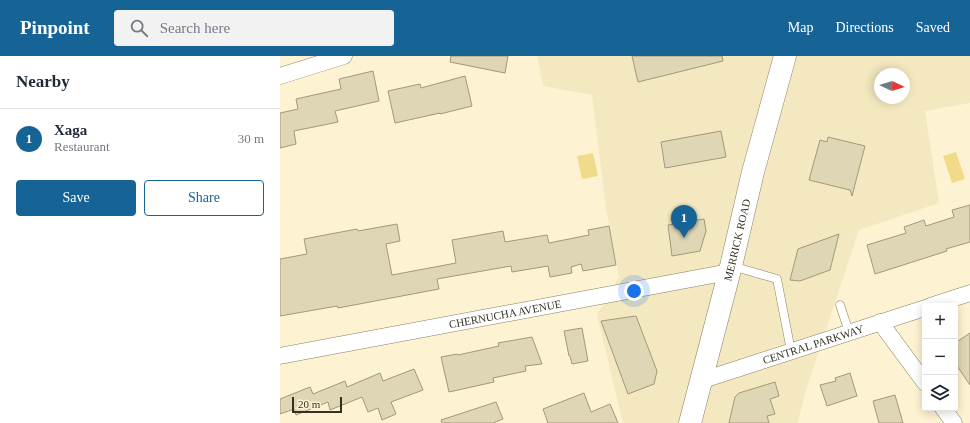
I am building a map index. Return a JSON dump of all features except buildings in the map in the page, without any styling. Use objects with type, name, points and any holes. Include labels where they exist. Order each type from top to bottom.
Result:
[{"type":"main road","name":"MERRICK ROAD","points":[[690,423],[730,269],[753,172],[784,56]]},
{"type":"street","points":[[280,76],[344,56]]},
{"type":"street","name":"CHERNUCHA AVENUE","points":[[280,356],[730,269]]},
{"type":"street","points":[[939,303],[970,293]]},
{"type":"street","name":"CENTRAL PARKWAY","points":[[700,381],[922,309]]},
{"type":"street","points":[[880,322],[922,379]]},
{"type":"street","points":[[946,411],[954,423]]},
{"type":"lane","points":[[730,269],[777,278],[791,351]]},
{"type":"lane","points":[[840,305],[849,332]]},
{"type":"shaded area","points":[[537,56],[970,56],[970,103],[925,111],[939,203],[859,230],[806,390],[798,423],[623,423],[597,315],[619,277],[606,208],[592,95],[543,86]]},
{"type":"shaded area","points":[[956,152],[965,179],[952,183],[943,156]]},
{"type":"shaded area","points":[[593,153],[598,176],[582,179],[577,156]]},
{"type":"place","name":"Xaga","points":[[684,238]]}]
